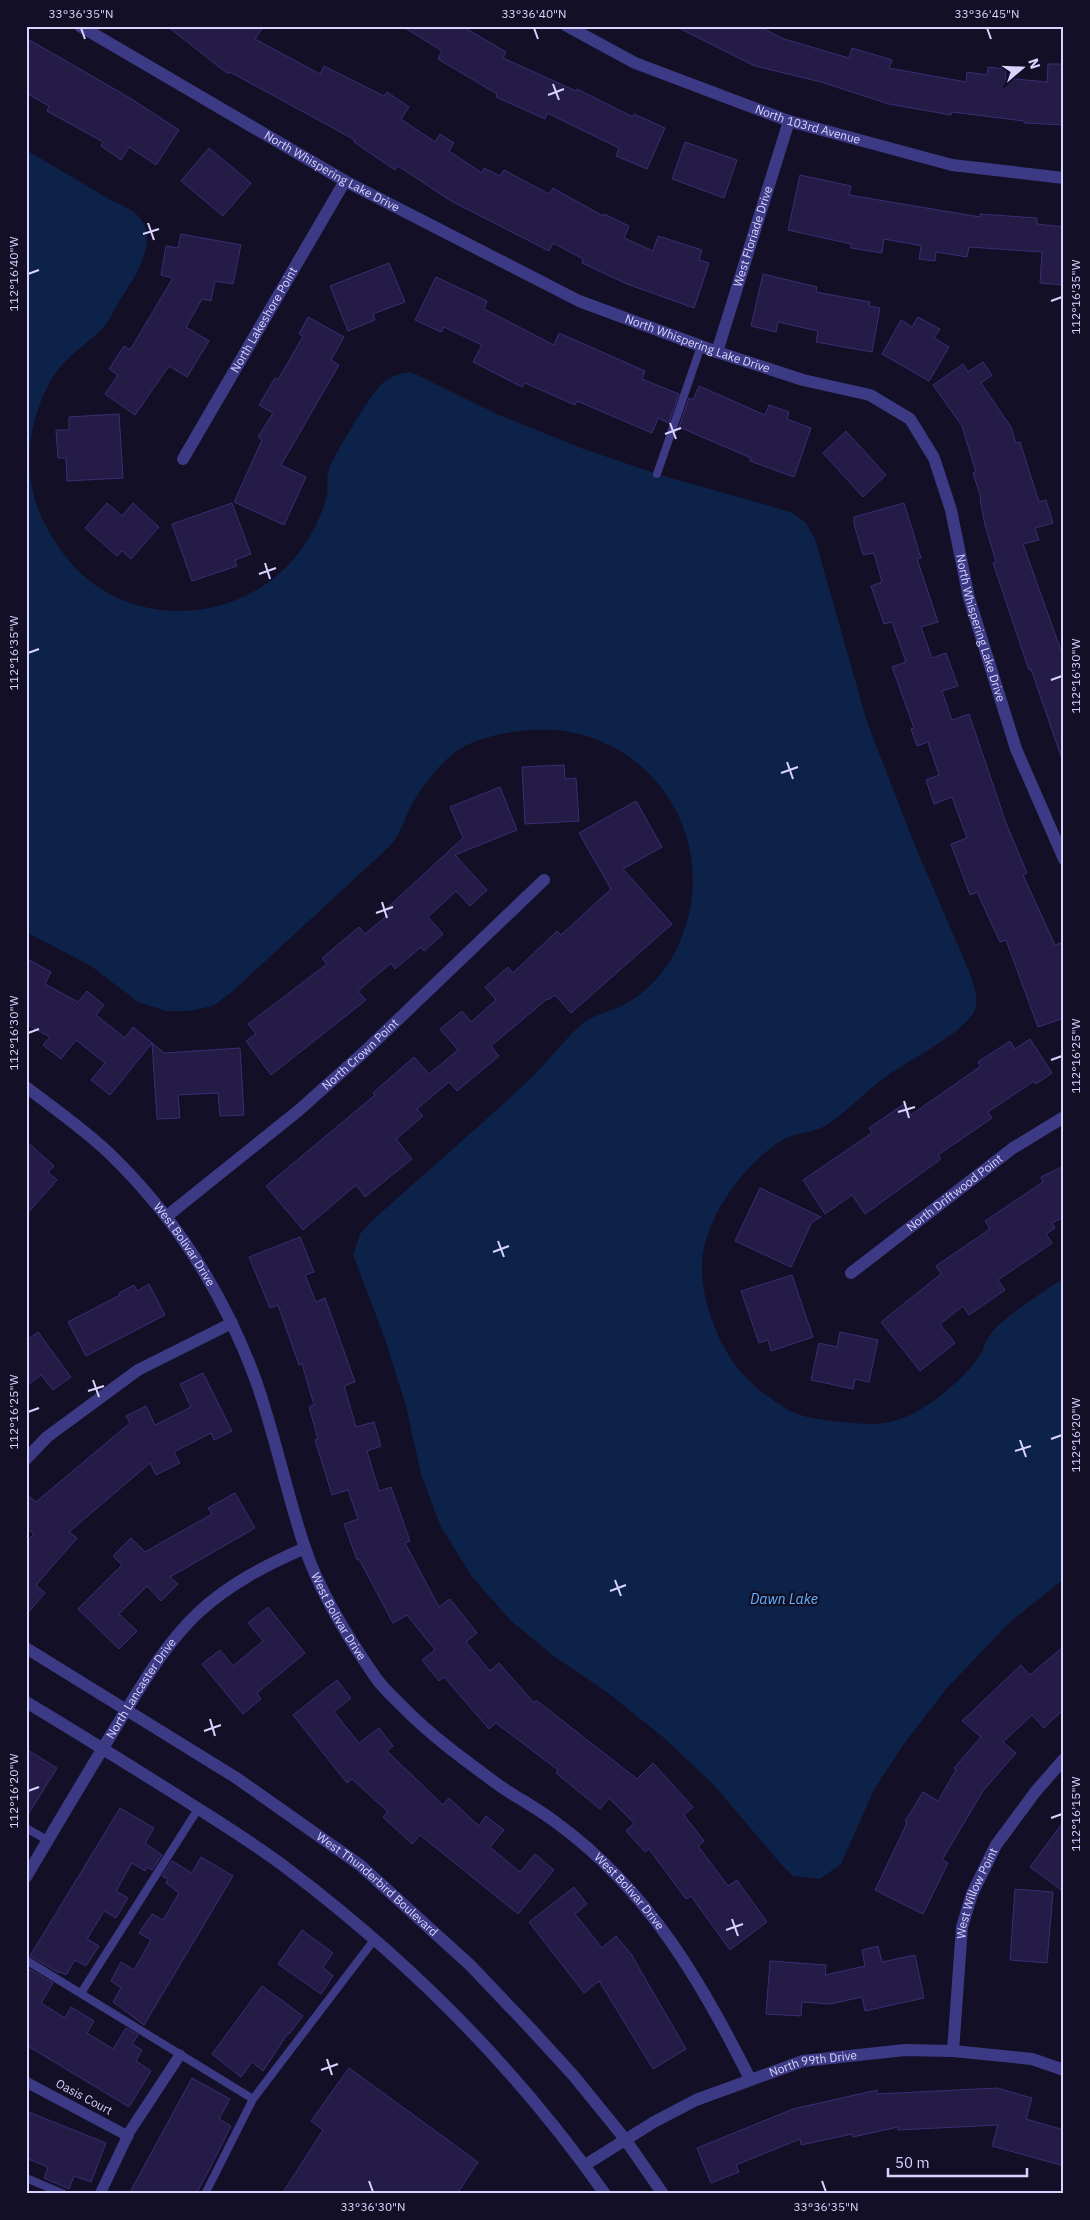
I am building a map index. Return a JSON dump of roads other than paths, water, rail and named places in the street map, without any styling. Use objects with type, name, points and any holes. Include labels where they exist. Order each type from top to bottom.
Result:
[{"type":"street","name":"North Whispering Lake Drive","points":[[80,26],[345,181],[579,302],[717,352],[802,380],[870,395],[910,419],[934,458],[951,510],[969,598],[1016,749],[1064,859]]},
{"type":"street","name":"North 103rd Avenue","points":[[567,26],[635,63],[789,121],[952,165],[1064,178]]},
{"type":"street","name":"West Floriade Drive","points":[[717,352],[789,121]]},
{"type":"street","name":"North Lakeshore Point","points":[[183,459],[345,181]]},
{"type":"street","name":"North Crown Point","points":[[167,1216],[298,1111],[363,1053],[544,880]]},
{"type":"street","name":"West Bolivar Drive","points":[[26,1087],[110,1154],[167,1216],[199,1262],[232,1323],[256,1384],[305,1548],[321,1587],[377,1680],[415,1719],[447,1745],[500,1786],[559,1824],[599,1858],[654,1917],[679,1950],[698,1981],[750,2079]]},
{"type":"street","name":"North Driftwood Point","points":[[851,1273],[1013,1148],[1064,1118]]},
{"type":"street","points":[[26,1459],[47,1437],[138,1370],[232,1323]]},
{"type":"street","name":"North Lancaster Drive","points":[[26,1877],[103,1748],[169,1644],[198,1613],[227,1589],[248,1576],[305,1548]]},
{"type":"street","name":"West Thunderbird Boulevard","points":[[26,1648],[235,1777],[360,1865],[470,1966],[573,2075],[625,2139],[663,2194]]},
{"type":"street","points":[[26,1702],[103,1748],[288,1869],[374,1940],[467,2028],[526,2093],[585,2165],[605,2194]]},
{"type":"street","name":"West Willow Point","points":[[953,2051],[962,1927],[972,1894],[996,1845],[1036,1791],[1064,1759]]},
{"type":"street","name":"North 99th Drive","points":[[585,2165],[625,2139],[696,2100],[803,2061],[905,2050],[953,2051],[1032,2059],[1064,2070]]},
{"type":"street","points":[[100,2194],[128,2136],[180,2054]]},
{"type":"street","name":"Oasis Court","points":[[26,2082],[128,2136]]},
{"type":"lane","points":[[657,474],[701,346]]},
{"type":"lane","points":[[81,1994],[198,1809]]},
{"type":"lane","points":[[26,1828],[47,1840]]},
{"type":"lane","points":[[204,2194],[253,2099],[374,1940]]},
{"type":"lane","points":[[26,1960],[253,2099]]},
{"type":"lane","points":[[26,2178],[64,2194]]},
{"type":"water","name":"Dawn Lake","points":[[26,150],[126,207],[144,223],[147,234],[146,246],[138,269],[109,320],[101,330],[68,358],[51,380],[36,415],[30,453],[30,472],[38,509],[55,542],[77,569],[90,581],[120,599],[155,609],[180,611],[205,609],[228,603],[251,593],[271,580],[289,564],[305,545],[323,508],[329,469],[332,462],[371,398],[389,378],[411,372],[499,415],[581,448],[657,474],[791,512],[806,523],[815,539],[867,722],[918,853],[969,971],[975,992],[976,1007],[968,1020],[947,1038],[887,1076],[836,1119],[818,1129],[784,1139],[754,1163],[740,1178],[717,1214],[708,1233],[703,1252],[703,1280],[713,1324],[726,1351],[743,1374],[765,1395],[786,1409],[816,1419],[879,1424],[909,1415],[935,1400],[976,1361],[990,1335],[999,1325],[1064,1278],[1064,1579],[1010,1622],[947,1688],[903,1745],[874,1790],[841,1864],[820,1879],[793,1876],[714,1785],[664,1738],[608,1693],[555,1657],[511,1621],[472,1577],[440,1525],[421,1474],[406,1406],[385,1339],[353,1255],[360,1234],[374,1219],[527,1082],[581,1025],[600,1014],[619,1007],[646,990],[667,966],[677,948],[691,906],[692,865],[683,826],[664,792],[638,763],[604,743],[564,731],[520,731],[494,736],[469,744],[449,757],[428,780],[415,799],[397,836],[389,847],[233,991],[213,1006],[188,1011],[166,1011],[138,1002],[91,966],[26,932]]}]
